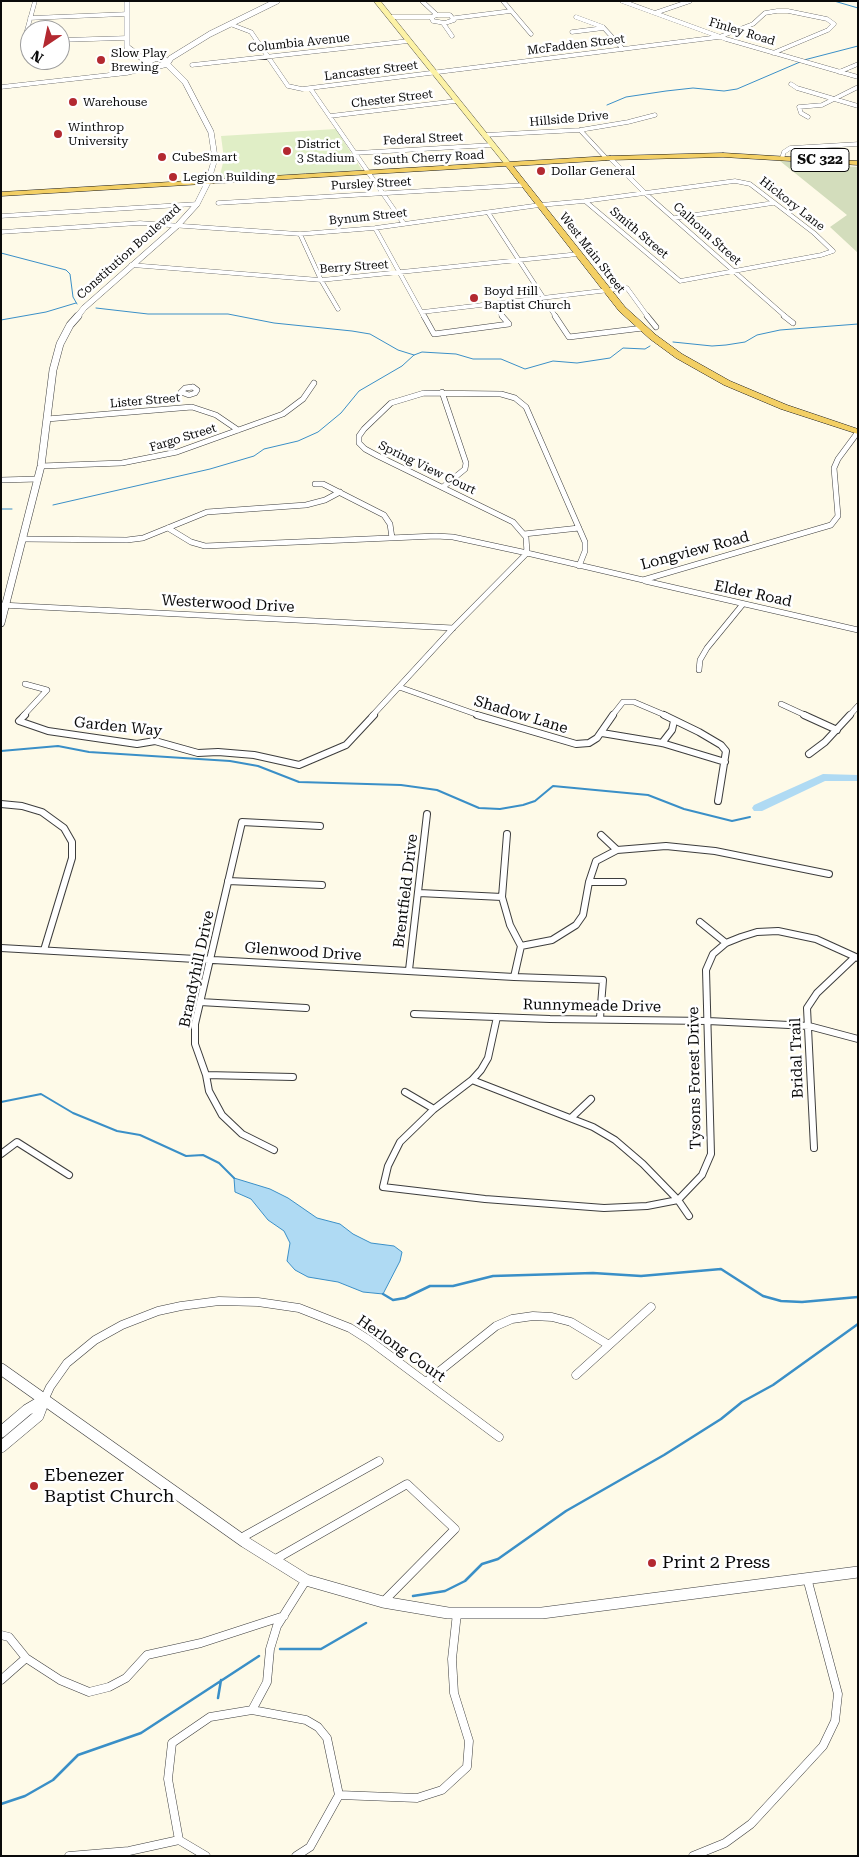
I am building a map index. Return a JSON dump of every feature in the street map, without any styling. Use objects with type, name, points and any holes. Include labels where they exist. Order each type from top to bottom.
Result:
[{"type":"main road","name":"West Main Street","points":[[378,1],[622,309],[643,328],[680,356],[727,383],[763,399],[858,432]]},
{"type":"main road","name":"South Cherry Road","points":[[1,194],[608,158],[694,155],[782,158],[858,164]]},
{"type":"street","points":[[35,1],[30,18],[127,14]]},
{"type":"street","points":[[127,1],[126,38],[128,48],[153,67],[181,77]]},
{"type":"street","points":[[122,73],[145,62],[179,52],[277,1]]},
{"type":"street","points":[[422,1],[437,15]]},
{"type":"street","points":[[502,1],[531,34]]},
{"type":"street","name":"Finley Road","points":[[622,1],[720,37],[858,77]]},
{"type":"street","points":[[655,13],[690,1]]},
{"type":"street","points":[[431,17],[432,21],[443,23],[452,21],[455,18],[512,11]]},
{"type":"street","points":[[720,37],[748,27],[765,13],[777,11],[788,11],[827,19],[834,24],[828,30],[773,53]]},
{"type":"street","points":[[390,17],[450,15],[455,18]]},
{"type":"street","points":[[576,18],[596,23],[604,28],[623,49]]},
{"type":"street","points":[[443,23],[452,36]]},
{"type":"street","points":[[230,24],[251,32],[268,57]]},
{"type":"street","points":[[572,32],[604,28]]},
{"type":"street","name":"McFadden Street","points":[[435,73],[720,37]]},
{"type":"street","points":[[70,40],[126,38]]},
{"type":"street","name":"Columbia Avenue","points":[[192,65],[409,41]]},
{"type":"street","points":[[1,87],[122,73],[153,67],[167,63],[179,52]]},
{"type":"street","points":[[179,52],[174,63],[181,77]]},
{"type":"street","points":[[135,54],[157,59]]},
{"type":"street","name":"Lancaster Street","points":[[268,57],[288,86],[310,88],[435,73]]},
{"type":"street","name":"Constitution Boulevard","points":[[1,623],[3,605],[23,539],[41,466],[53,370],[57,353],[65,334],[84,308],[178,225],[197,204],[208,182],[215,158],[213,141],[200,108],[181,77],[167,63],[157,59]]},
{"type":"street","points":[[839,72],[858,64]]},
{"type":"street","points":[[791,84],[797,88],[858,106]]},
{"type":"street","points":[[808,117],[801,113],[799,107],[822,105],[858,86]]},
{"type":"street","points":[[310,88],[404,224]]},
{"type":"street","name":"Chester Street","points":[[330,116],[456,101]]},
{"type":"street","name":"Hillside Drive","points":[[484,135],[580,130],[621,124],[655,115]]},
{"type":"street","name":"Calhoun Street","points":[[580,130],[646,194],[792,323]]},
{"type":"street","points":[[782,158],[784,152],[790,148],[858,144]]},
{"type":"street","name":"Federal Street","points":[[355,153],[492,145]]},
{"type":"street","name":"Bynum Street","points":[[1,232],[140,223],[300,234],[375,228],[735,181]]},
{"type":"street","name":"Hickory Lane","points":[[733,272],[833,250],[750,184],[735,181]]},
{"type":"street","name":"Pursley Street","points":[[218,203],[524,185]]},
{"type":"street","name":"Smith Street","points":[[585,200],[680,281],[733,272]]},
{"type":"street","points":[[675,218],[772,203]]},
{"type":"street","points":[[1,216],[197,204]]},
{"type":"street","points":[[489,214],[504,234],[518,260],[569,337],[643,328]]},
{"type":"street","points":[[375,228],[434,334],[509,324],[493,304]]},
{"type":"street","points":[[300,234],[321,280],[338,309]]},
{"type":"street","name":"Berry Street","points":[[131,265],[321,280],[578,254]]},
{"type":"street","points":[[422,312],[627,288],[656,327]]},
{"type":"street","name":"Fargo Street","points":[[41,466],[95,465],[141,460],[177,452],[283,414],[303,400],[314,383]]},
{"type":"street","points":[[442,392],[466,463],[465,469],[443,487]]},
{"type":"street","name":"Spring View Court","points":[[524,534],[513,522],[365,449],[359,443],[359,436],[391,403],[424,393],[501,394],[522,402],[526,407],[585,542],[585,551],[578,566]]},
{"type":"street","points":[[189,395],[192,407]]},
{"type":"street","name":"Lister Street","points":[[47,419],[192,407],[216,415],[238,430]]},
{"type":"street","name":"Longview Road","points":[[526,553],[643,580],[831,525],[838,516],[834,468],[838,459],[858,432]]},
{"type":"street","points":[[1,480],[38,479]]},
{"type":"street","points":[[315,484],[323,484],[384,515],[390,524],[392,538]]},
{"type":"street","points":[[23,539],[127,540],[143,538],[207,512],[316,504],[340,492]]},
{"type":"street","points":[[168,528],[191,542],[205,546],[453,537],[526,553]]},
{"type":"street","points":[[399,687],[526,553],[528,547],[524,534],[579,528]]},
{"type":"street","name":"Elder Road","points":[[643,580],[858,630]]},
{"type":"street","points":[[699,670],[700,660],[707,648],[743,604]]},
{"type":"street","name":"Westerwood Drive","points":[[3,605],[453,628]]},
{"type":"street","name":"Garden Way","points":[[25,684],[47,690],[19,721],[48,731],[137,744],[155,741],[198,753],[218,752],[254,755],[296,765],[346,745],[399,687]]},
{"type":"street","name":"Shadow Lane","points":[[399,687],[454,708],[570,743],[589,743],[602,733]]},
{"type":"street","points":[[718,801],[725,762],[726,751],[721,745],[706,736],[634,702],[623,702],[614,711],[602,733],[662,743],[725,762]]},
{"type":"street","points":[[781,704],[837,730]]},
{"type":"street","points":[[809,754],[847,721],[858,706]]},
{"type":"street","points":[[662,743],[672,730],[674,721]]},
{"type":"street","points":[[1,804],[32,809],[52,817],[64,828],[72,842],[72,858],[44,950]]},
{"type":"street","name":"Brentfield Drive","points":[[409,970],[427,814]]},
{"type":"street","name":"Brandyhill Drive","points":[[274,1150],[242,1134],[229,1124],[209,1091],[206,1075],[195,1044],[195,1024],[242,822],[320,826]]},
{"type":"street","points":[[507,834],[502,897],[510,926],[521,946],[514,977]]},
{"type":"street","points":[[600,835],[617,850]]},
{"type":"street","points":[[521,946],[552,940],[576,925],[583,915],[589,882],[596,861],[617,850],[666,846],[715,851],[829,874]]},
{"type":"street","points":[[228,881],[322,885]]},
{"type":"street","points":[[589,882],[623,882]]},
{"type":"street","points":[[419,893],[502,897]]},
{"type":"street","points":[[700,922],[726,943]]},
{"type":"street","name":"Tysons Forest Drive","points":[[678,1200],[702,1175],[711,1154],[706,970],[713,954],[726,943],[741,937],[758,932],[778,931],[816,939],[856,957]]},
{"type":"street","name":"Glenwood Drive","points":[[1,948],[514,977],[603,980],[600,1018]]},
{"type":"street","name":"Bridal Trail","points":[[814,1148],[808,1064],[809,1026],[807,1008],[816,993],[856,957]]},
{"type":"street","points":[[200,1002],[306,1008]]},
{"type":"street","name":"Runnymeade Drive","points":[[414,1014],[550,1019],[600,1018],[708,1021],[809,1026],[858,1039]]},
{"type":"street","points":[[497,1017],[488,1058],[472,1080],[434,1109],[400,1142],[388,1166],[383,1187],[485,1199],[604,1208],[647,1206],[678,1200]]},
{"type":"street","points":[[206,1075],[293,1077]]},
{"type":"street","points":[[472,1080],[593,1127],[615,1140],[643,1164],[678,1200],[688,1216]]},
{"type":"street","points":[[405,1092],[434,1109]]},
{"type":"street","points":[[571,1118],[591,1099]]},
{"type":"street","points":[[1,1154],[17,1142],[69,1175]]},
{"type":"street","name":"Herlong Court","points":[[44,1400],[50,1387],[67,1363],[80,1351],[108,1332],[158,1311],[219,1301],[277,1304],[326,1317],[350,1328],[369,1340],[499,1437]]},
{"type":"street","points":[[576,1375],[651,1307]]},
{"type":"street","points":[[426,1382],[496,1326],[512,1319],[533,1316],[552,1317],[571,1322],[609,1345]]},
{"type":"street","points":[[1,1369],[240,1538],[306,1580],[383,1602],[457,1613],[542,1613],[858,1572]]},
{"type":"street","points":[[1,1432],[27,1410],[44,1400]]},
{"type":"street","points":[[1,1447],[38,1416],[44,1400]]},
{"type":"street","points":[[240,1538],[379,1461]]},
{"type":"street","points":[[274,1560],[407,1484],[455,1529],[383,1602]]},
{"type":"street","points":[[694,1856],[725,1843],[751,1824],[823,1746],[835,1721],[838,1694],[807,1578]]},
{"type":"street","points":[[252,1710],[267,1682],[271,1641],[277,1626],[306,1580]]},
{"type":"street","points":[[339,1795],[417,1798],[442,1790],[467,1767],[469,1741],[454,1693],[452,1659],[457,1613]]},
{"type":"street","points":[[1,1635],[9,1637],[26,1658],[60,1680],[89,1692],[108,1687],[126,1678],[147,1655],[201,1644],[284,1616]]},
{"type":"street","points":[[1,1680],[26,1658]]},
{"type":"street","points":[[179,1840],[168,1779],[172,1743],[210,1717],[252,1710],[306,1720],[327,1738],[339,1795],[310,1847],[296,1856]]},
{"type":"street","points":[[69,1856],[129,1851],[179,1840],[206,1856]]},
{"type":"green space","name":"District 3 Stadium","points":[[336,129],[362,170],[219,179],[224,159],[221,136]]},
{"type":"green space","points":[[780,161],[858,167],[858,253],[830,227],[847,215]]},
{"type":"water","points":[[234,1178],[270,1189],[288,1198],[317,1218],[340,1224],[353,1234],[371,1243],[394,1246],[402,1252],[400,1261],[383,1294],[363,1292],[338,1282],[308,1277],[295,1270],[287,1261],[290,1243],[284,1231],[268,1220],[251,1199],[235,1192]]},
{"type":"waterway","points":[[834,1],[858,8]]},
{"type":"waterway","points":[[804,60],[858,46]]},
{"type":"waterway","points":[[607,105],[626,97],[666,91],[693,88],[724,91],[737,89],[800,62]]},
{"type":"waterway","points":[[1,253],[66,270],[70,274],[73,297],[77,304]]},
{"type":"waterway","points":[[1,320],[46,312],[76,303]]},
{"type":"waterway","points":[[96,308],[148,314],[228,314],[274,323],[352,331],[370,334],[398,350],[414,355]]},
{"type":"waterway","points":[[673,342],[712,346],[726,345],[745,342],[757,335],[780,330],[858,324]]},
{"type":"waterway","points":[[414,355],[422,352],[456,354],[473,359],[501,359],[525,369],[553,361],[577,363],[610,358],[623,348],[645,349],[650,346]]},
{"type":"waterway","points":[[53,505],[210,469],[254,456],[264,449],[298,441],[318,432],[341,413],[359,391],[402,366],[414,355]]},
{"type":"waterway","points":[[1,509],[12,509]]},
{"type":"waterway","points":[[1,751],[58,746],[89,752],[230,761],[258,766],[299,782],[401,785],[437,790],[479,808],[500,809],[523,805],[535,801],[553,786],[648,795],[684,809],[732,821],[750,817]]},
{"type":"waterway","points":[[758,808],[823,777],[858,778]]},
{"type":"waterway","points":[[1,1102],[41,1094],[73,1113],[117,1131],[140,1135],[186,1156],[203,1155],[219,1163],[234,1178]]},
{"type":"waterway","points":[[383,1294],[393,1300],[405,1298],[430,1286],[453,1286],[493,1276],[593,1273],[641,1276],[721,1269],[763,1296],[781,1301],[802,1302],[858,1297]]},
{"type":"waterway","points":[[413,1596],[445,1591],[465,1581],[482,1564],[498,1559],[566,1511],[664,1455],[721,1419],[742,1402],[773,1385],[858,1324]]},
{"type":"waterway","points":[[280,1649],[321,1649],[366,1623]]},
{"type":"waterway","points":[[221,1681],[259,1656]]},
{"type":"waterway","points":[[1,1804],[25,1796],[53,1780],[78,1755],[141,1733],[221,1681]]},
{"type":"waterway","points":[[218,1698],[221,1681]]},
{"type":"place","name":"Slow Play Brewing","points":[[101,60]]},
{"type":"place","name":"Warehouse","points":[[73,102]]},
{"type":"place","name":"Winthrop University","points":[[58,134]]},
{"type":"place","name":"District 3 Stadium","points":[[287,151]]},
{"type":"place","name":"CubeSmart","points":[[162,157]]},
{"type":"place","name":"Dollar General","points":[[541,171]]},
{"type":"place","name":"Legion Building","points":[[173,177]]},
{"type":"place","name":"Boyd Hill Baptist Church","points":[[474,298]]},
{"type":"place","name":"Ebenezer Baptist Church","points":[[34,1486]]},
{"type":"place","name":"Print 2 Press","points":[[652,1563]]}]
